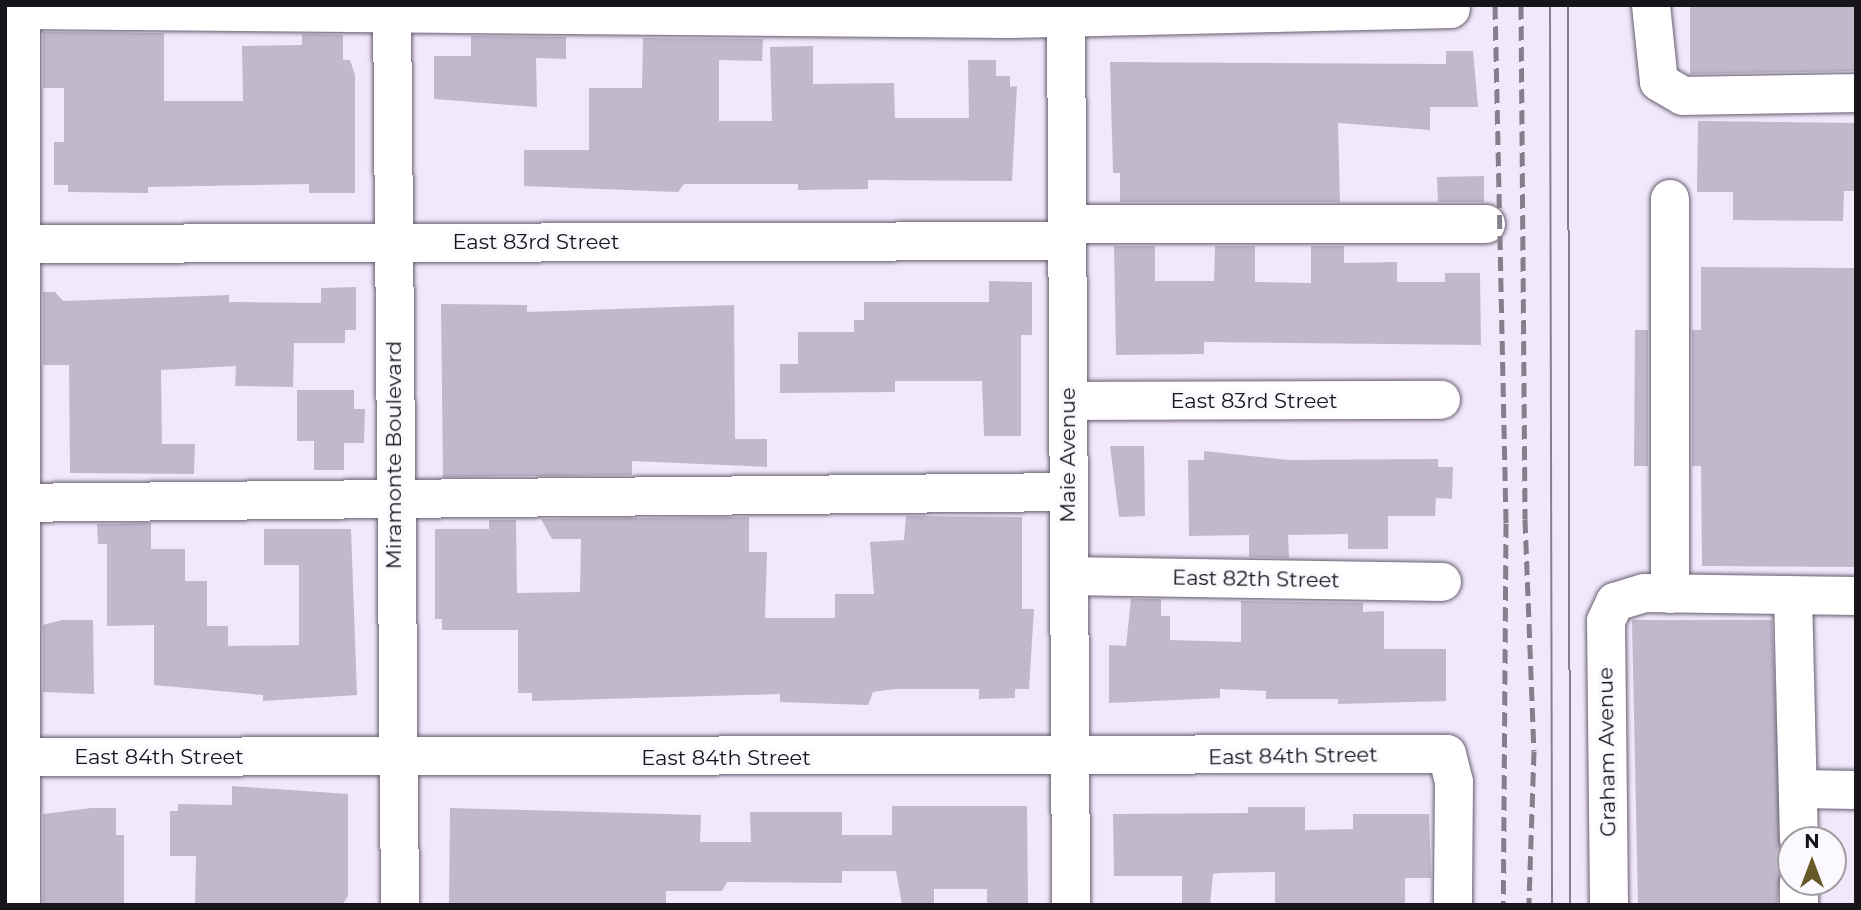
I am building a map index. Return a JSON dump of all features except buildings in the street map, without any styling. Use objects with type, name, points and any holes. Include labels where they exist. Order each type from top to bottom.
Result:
[{"type":"street","points":[[1651,5],[1656,74],[1683,96],[1856,93]]},
{"type":"street","points":[[20,905],[13,757],[13,503],[14,244],[21,8],[392,10],[1010,19],[1066,9],[1451,9]]},
{"type":"street","name":"Maie Avenue","points":[[1066,9],[1071,905]]},
{"type":"street","name":"Miramonte Boulevard","points":[[392,10],[396,757],[400,905]]},
{"type":"street","points":[[1670,199],[1670,594],[1856,596]]},
{"type":"street","name":"East 83rd Street","points":[[14,244],[392,243],[1486,224]]},
{"type":"street","name":"East 83rd Street","points":[[1068,401],[1441,400]]},
{"type":"street","points":[[13,503],[1069,492]]},
{"type":"street","name":"East 82th Street","points":[[1069,576],[1442,582]]},
{"type":"street","name":"Graham Avenue","points":[[1609,905],[1606,621],[1615,602],[1670,594]]},
{"type":"street","points":[[1793,596],[1799,826]]},
{"type":"street","name":"East 84th Street","points":[[13,757],[1070,758],[1447,754],[1454,782],[1453,905]]},
{"type":"street","points":[[1799,789],[1856,790]]},
{"type":"tram line","points":[[1550,5],[1552,905]]},
{"type":"tram line","points":[[1568,5],[1570,905]]},
{"type":"railway","points":[[1495,5],[1506,523],[1503,905]]},
{"type":"railway","points":[[1521,5],[1525,519],[1534,751],[1529,905]]}]
